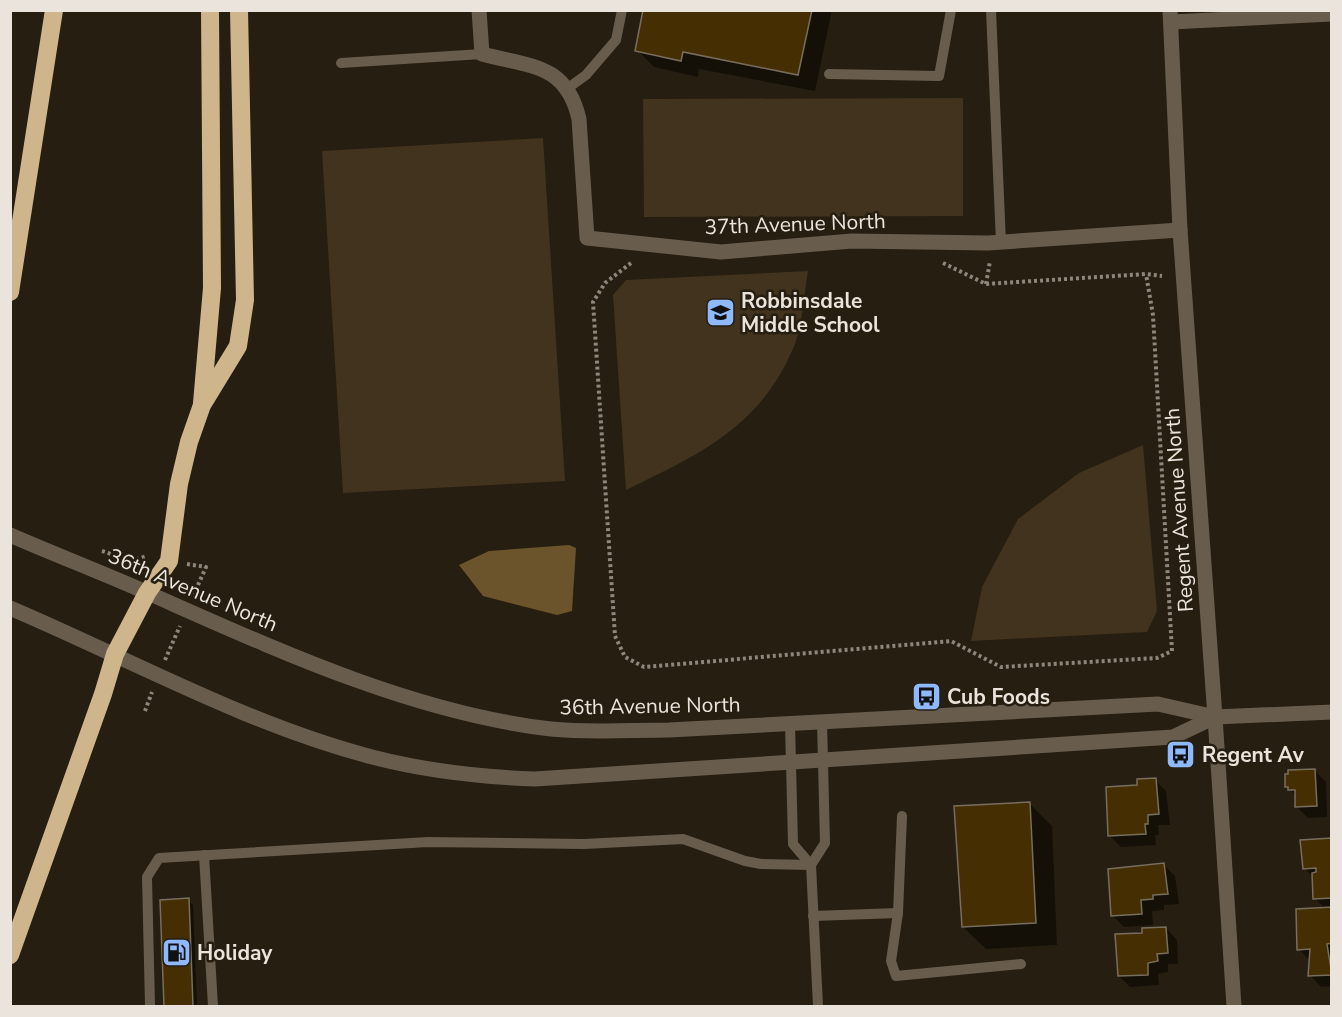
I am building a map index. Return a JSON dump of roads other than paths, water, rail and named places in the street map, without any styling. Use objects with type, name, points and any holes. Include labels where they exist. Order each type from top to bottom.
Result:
[{"type":"highway","points":[[10,292],[54,10]]},
{"type":"highway","points":[[10,955],[103,694],[115,654],[147,593],[170,561],[179,484],[202,405],[212,288],[210,10]]},
{"type":"highway","points":[[202,405],[238,346],[244,300],[239,10]]},
{"type":"street","points":[[478,10],[482,54],[554,73],[568,88]]},
{"type":"street","points":[[1171,16],[1332,14]]},
{"type":"street","name":"Regent Avenue North","points":[[1171,16],[1180,230],[1234,1006]]},
{"type":"street","name":"37th Avenue North","points":[[568,88],[579,119],[587,238],[721,252],[852,242],[1001,243],[1180,230]]},
{"type":"street","name":"36th Avenue North","points":[[10,535],[262,643],[400,694],[520,723],[591,731],[1158,704],[1215,717],[1332,712]]},
{"type":"street","name":"36th Avenue North","points":[[10,608],[229,706],[313,739],[373,757],[445,772],[535,779],[822,762],[1173,737],[1215,717]]},
{"type":"lane","points":[[568,88],[586,75],[616,40],[622,10]]},
{"type":"lane","points":[[829,74],[939,76],[951,10]]},
{"type":"lane","points":[[991,10],[1001,243]]},
{"type":"lane","points":[[341,63],[482,54]]},
{"type":"lane","points":[[818,1006],[811,865],[825,843],[822,721]]},
{"type":"lane","points":[[790,723],[793,844],[811,865]]},
{"type":"lane","points":[[902,816],[898,913],[891,961],[896,976],[1021,964]]},
{"type":"lane","points":[[150,1006],[147,877],[159,858],[428,842],[584,844],[683,839],[745,861],[761,864],[811,865]]},
{"type":"lane","points":[[204,855],[213,1006]]},
{"type":"lane","points":[[813,916],[898,913]]},
{"type":"place","name":"Robbinsdale Middle School","points":[[720,313]]},
{"type":"place","name":"Cub Foods","points":[[926,697]]},
{"type":"place","name":"Regent Av","points":[[1181,755]]},
{"type":"place","name":"Holiday","points":[[176,953]]}]
